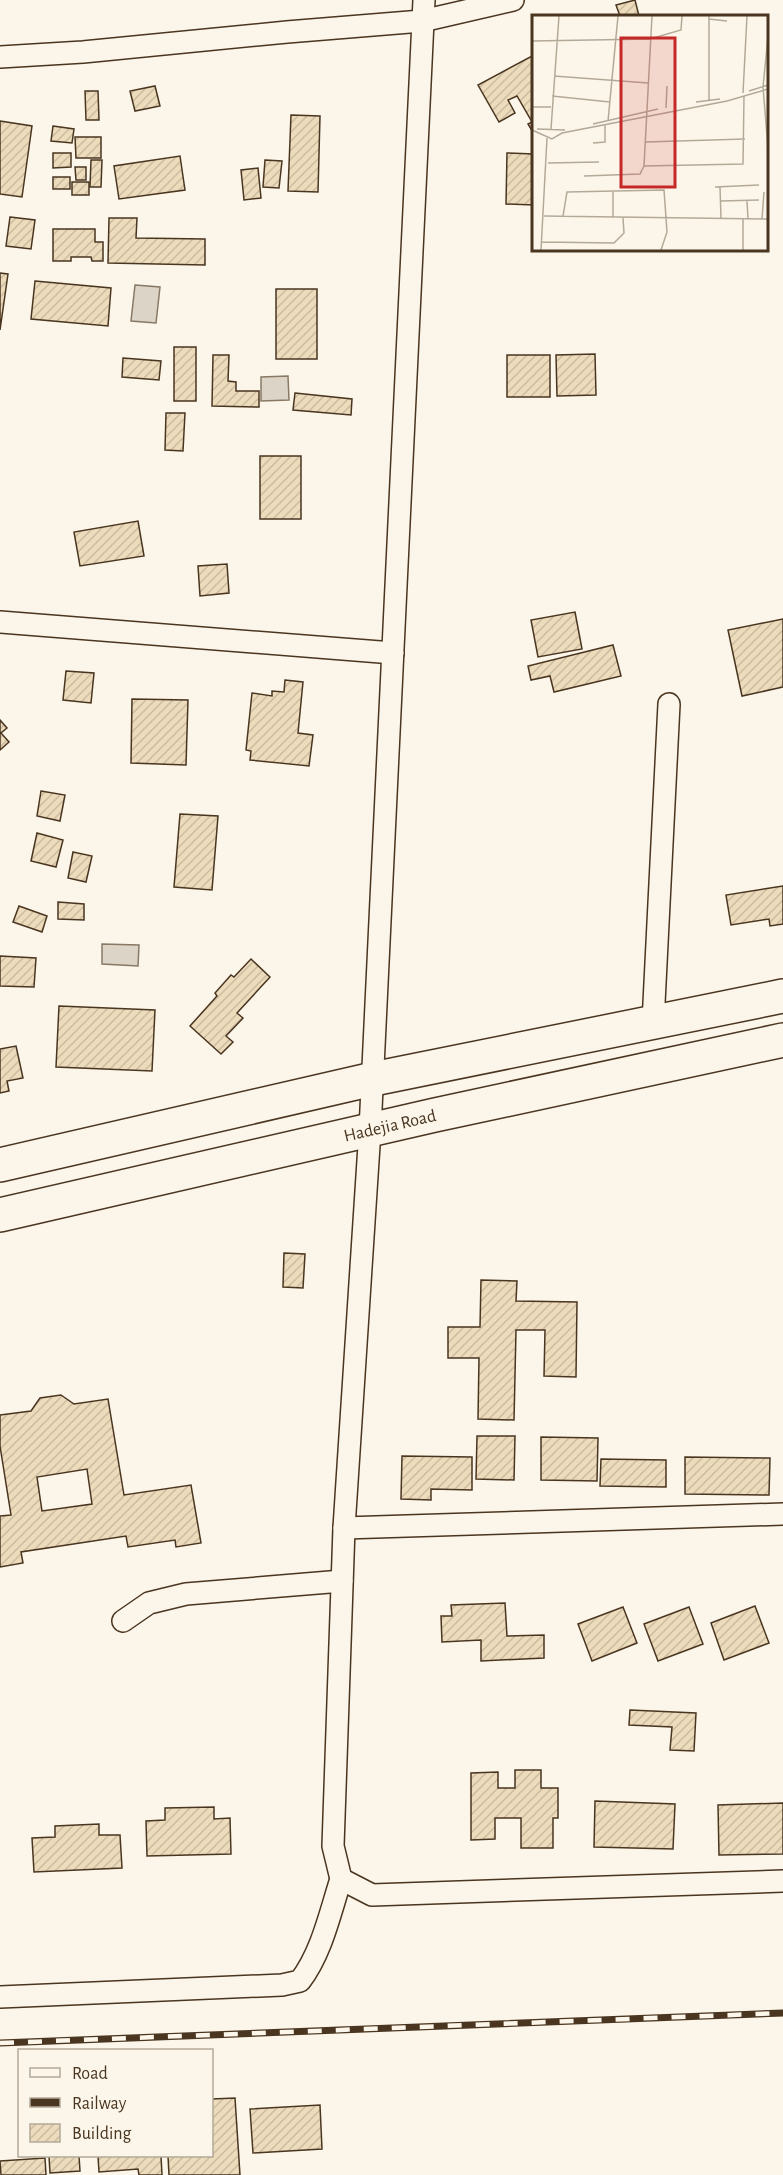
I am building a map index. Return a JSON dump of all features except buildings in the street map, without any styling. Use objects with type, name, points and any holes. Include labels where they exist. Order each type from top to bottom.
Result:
[{"type":"main road","points":[[0,1165],[373,1080],[783,996]]},
{"type":"main road","name":"Hadejia Road","points":[[0,1215],[583,1082],[783,1040]]},
{"type":"street","points":[[0,1997],[282,1985],[300,1981],[316,1952],[341,1879],[333,1846],[344,1528],[373,1080],[424,0]]},
{"type":"street","points":[[0,57],[83,52],[422,21],[513,0]]},
{"type":"street","points":[[0,622],[393,653]]},
{"type":"street","points":[[653,1023],[669,704]]},
{"type":"street","points":[[344,1528],[783,1514]]},
{"type":"street","points":[[123,1621],[149,1604],[186,1594],[342,1581]]},
{"type":"street","points":[[341,1879],[372,1895],[783,1881]]},
{"type":"shaded area","points":[[135,285],[160,287],[156,323],[131,321]]},
{"type":"shaded area","points":[[288,376],[289,400],[261,401],[261,377]]},
{"type":"shaded area","points":[[102,944],[139,945],[138,966],[102,964]]},
{"type":"railway","points":[[0,2043],[783,2013]]}]
